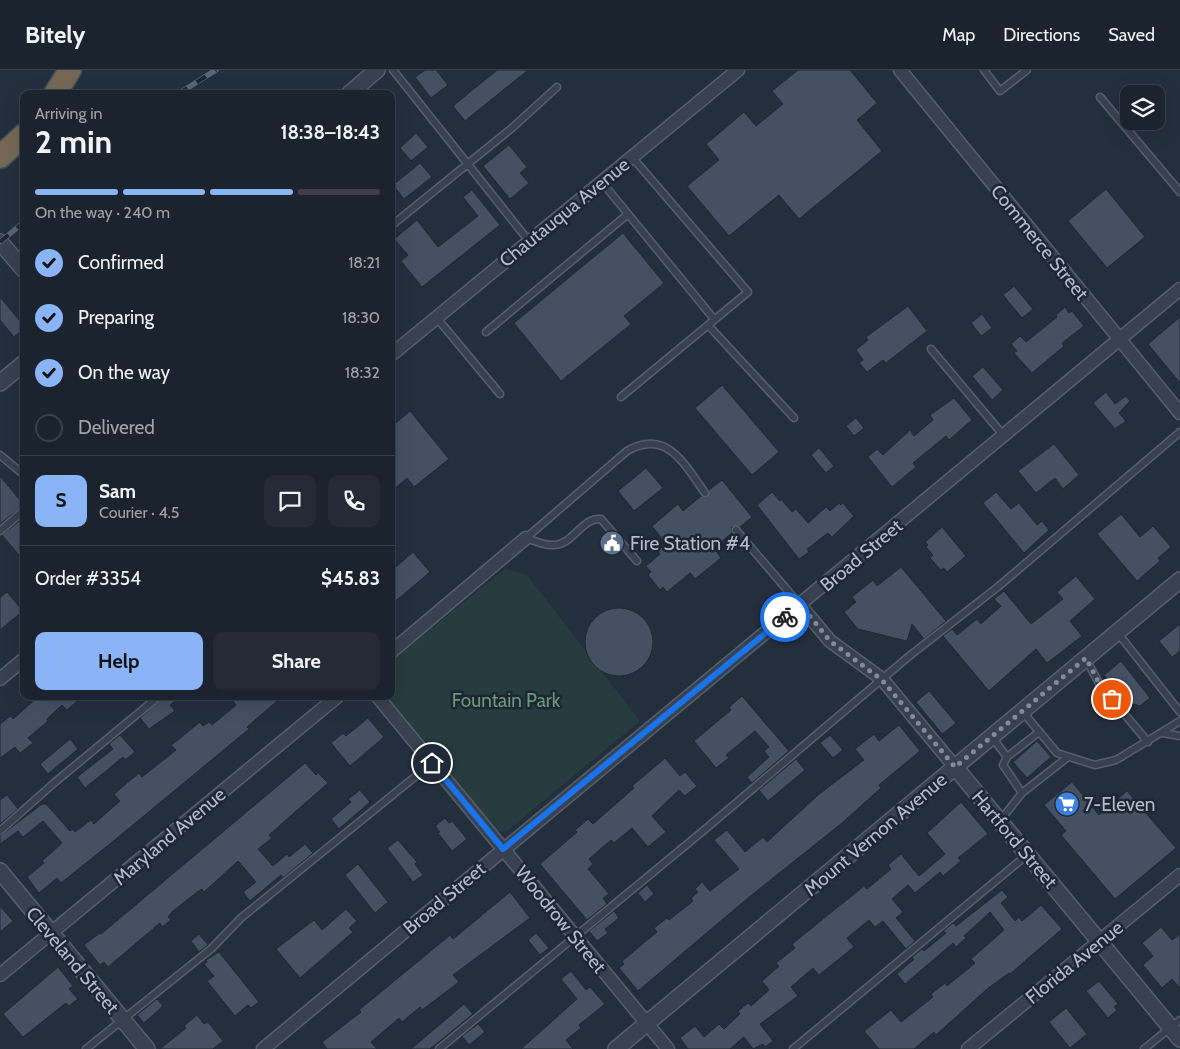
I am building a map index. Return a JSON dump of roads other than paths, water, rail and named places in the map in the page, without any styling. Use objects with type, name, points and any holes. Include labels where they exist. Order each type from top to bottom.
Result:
[{"type":"highway","points":[[58,90],[70,70]]},
{"type":"highway","points":[[0,157],[20,139]]},
{"type":"street","points":[[354,90],[377,70]]},
{"type":"street","name":"Chautauqua Avenue","points":[[395,352],[528,240],[738,70]]},
{"type":"street","name":"Commerce Street","points":[[900,70],[1180,413]]},
{"type":"street","points":[[0,242],[20,265]]},
{"type":"street","name":"Broad Street","points":[[264,1049],[1180,289]]},
{"type":"street","points":[[0,383],[20,367]]},
{"type":"street","points":[[395,649],[526,538]]},
{"type":"street","name":"Mount Vernon Avenue","points":[[616,1049],[1180,580]]},
{"type":"street","name":"Hartford Street","points":[[800,604],[830,641],[882,680],[1099,941],[1177,1029]]},
{"type":"street","points":[[0,679],[20,662]]},
{"type":"street","name":"Maryland Avenue","points":[[0,975],[333,700]]},
{"type":"street","name":"Woodrow Street","points":[[380,700],[668,1049]]},
{"type":"street","name":"Cleveland Street","points":[[0,871],[147,1049]]},
{"type":"street","name":"Florida Avenue","points":[[968,1049],[1180,875]]},
{"type":"lane","points":[[393,70],[528,240]]},
{"type":"lane","points":[[984,70],[1000,91],[1027,70]]},
{"type":"lane","points":[[395,223],[512,128],[557,87]]},
{"type":"lane","points":[[1100,97],[1180,192]]},
{"type":"lane","points":[[621,397],[748,292],[631,156]]},
{"type":"lane","points":[[601,181],[714,319]]},
{"type":"lane","points":[[486,332],[628,214]]},
{"type":"lane","points":[[436,317],[500,394]]},
{"type":"lane","points":[[708,325],[794,418]]},
{"type":"lane","points":[[931,349],[1004,436]]},
{"type":"lane","points":[[439,1049],[1006,579],[1180,432]]},
{"type":"lane","points":[[526,538],[627,451],[638,445],[656,444],[672,452],[706,493]]},
{"type":"lane","points":[[0,455],[20,472]]},
{"type":"lane","points":[[0,530],[20,513]]},
{"type":"lane","points":[[526,538],[548,545],[561,544],[592,520],[601,519],[637,561]]},
{"type":"lane","points":[[736,530],[800,604]]},
{"type":"lane","points":[[1118,632],[1180,712]]},
{"type":"lane","points":[[1086,658],[1100,685],[1148,742]]},
{"type":"lane","points":[[0,831],[54,783],[154,700]]},
{"type":"lane","points":[[1022,712],[1057,753],[1095,764],[1116,760],[1180,721]]},
{"type":"lane","points":[[1022,793],[1003,765],[1007,757],[1039,732]]},
{"type":"lane","points":[[1163,733],[1180,736]]},
{"type":"lane","points":[[992,737],[1007,757]]},
{"type":"lane","points":[[1000,821],[1022,793],[1068,757]]},
{"type":"lane","points":[[86,1049],[211,949],[241,918],[432,763]]},
{"type":"lane","points":[[793,1049],[1027,855]]},
{"type":"lane","points":[[1144,1049],[1177,1029]]},
{"type":"railway","points":[[184,90],[216,70]]},
{"type":"railway","points":[[0,242],[20,225]]},
{"type":"place","name":"Fire Station #4","points":[[612,543]]},
{"type":"place","name":"7-Eleven","points":[[1067,804]]},
{"type":"park label","name":"Fountain Park","points":[[506,700]]}]
